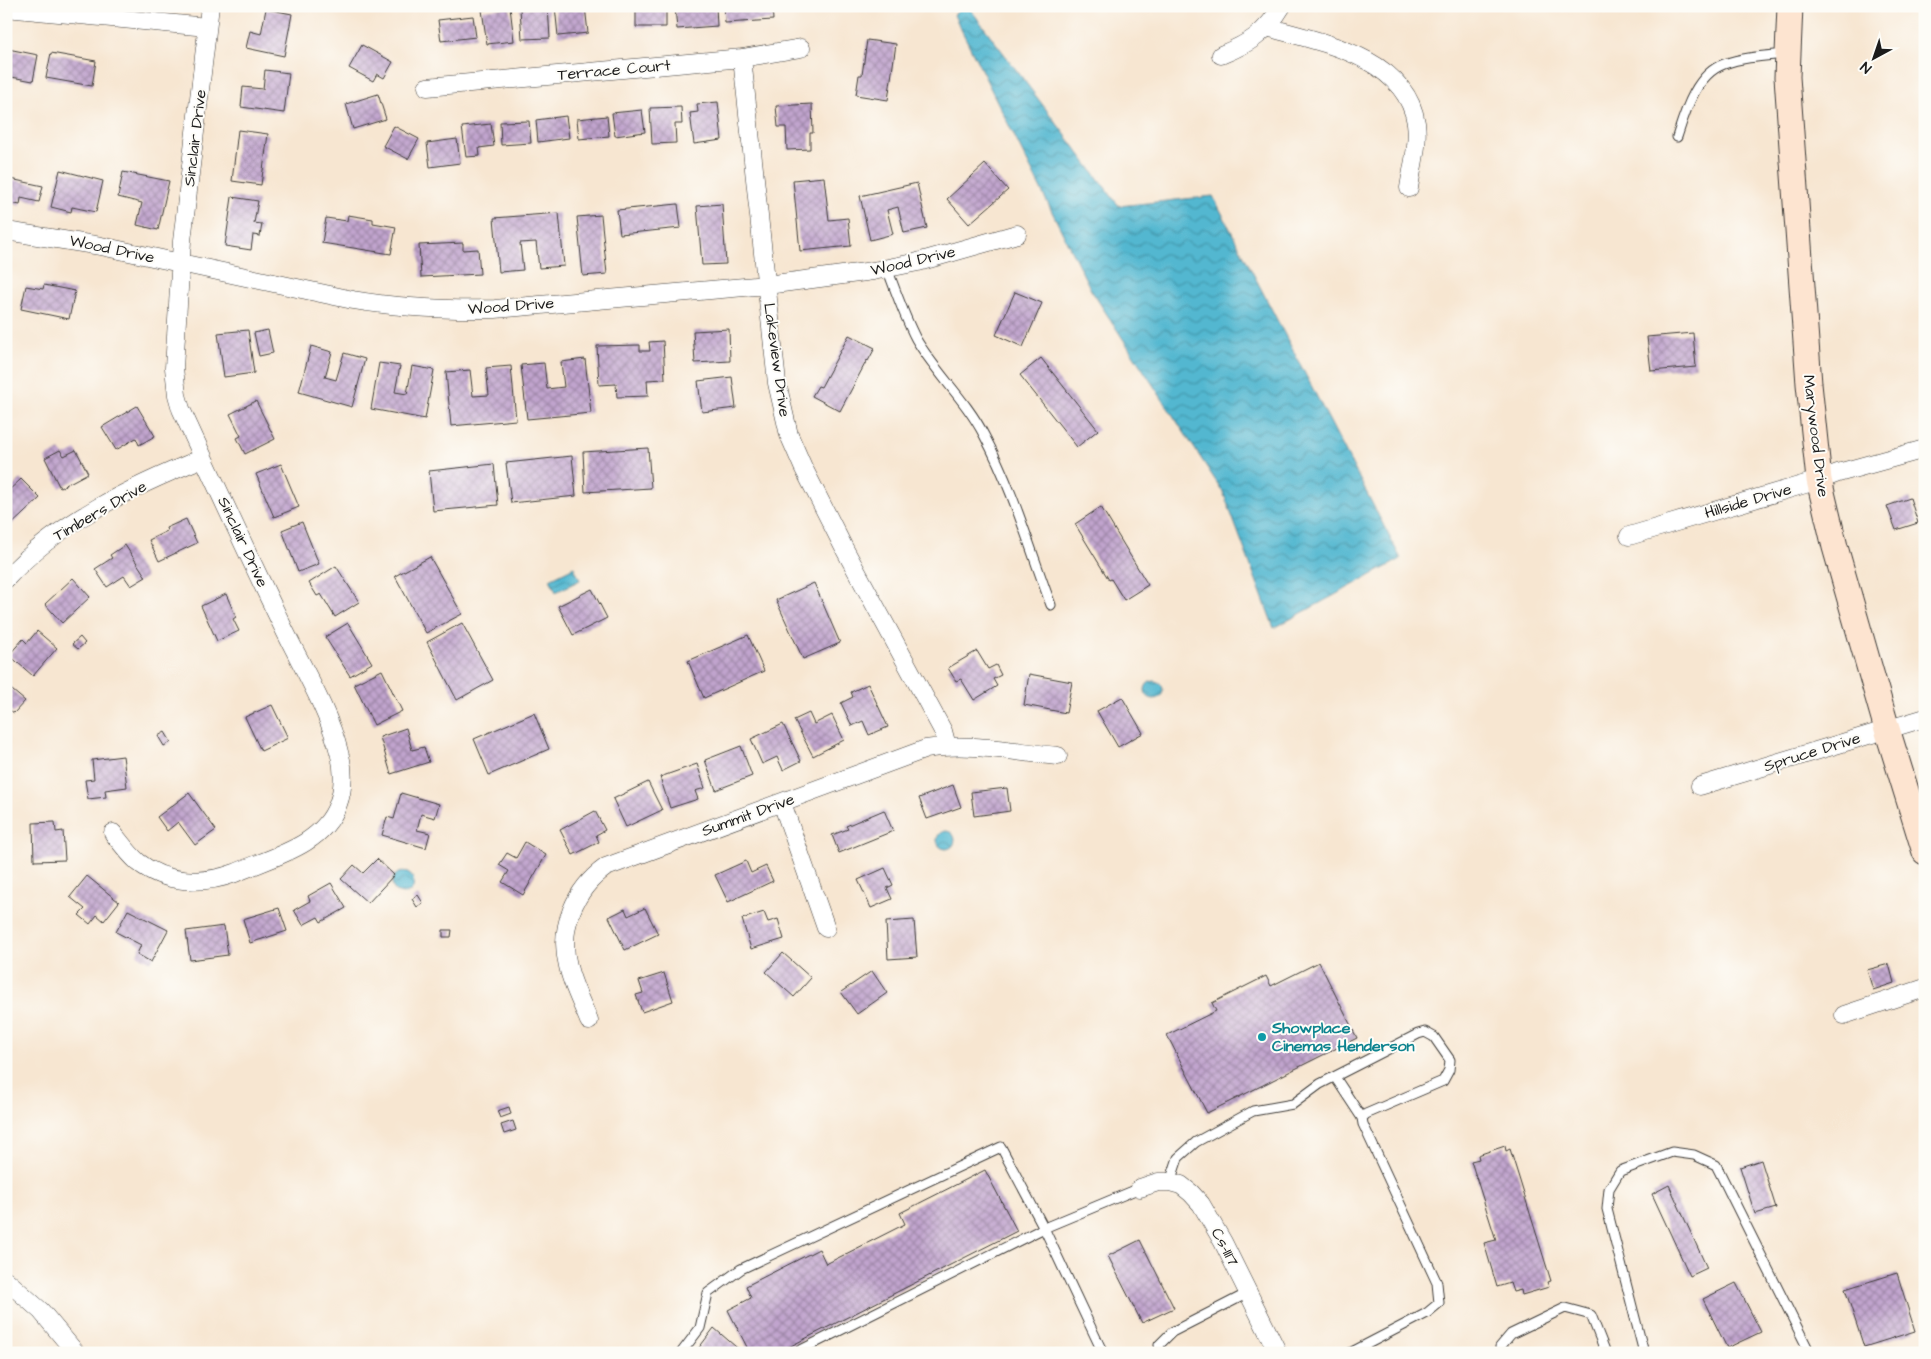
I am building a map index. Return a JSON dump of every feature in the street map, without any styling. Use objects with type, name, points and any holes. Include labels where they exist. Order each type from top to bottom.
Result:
[{"type":"street","name":"Sinclair Drive","points":[[113,833],[137,860],[158,874],[170,878],[199,881],[230,874],[294,849],[321,831],[331,818],[338,804],[342,787],[342,770],[334,735],[203,458],[181,409],[174,381],[180,264],[210,6]]},
{"type":"street","points":[[1220,55],[1250,42],[1267,27],[1282,6]]},
{"type":"street","name":"Marywood Drive","points":[[1790,6],[1788,87],[1808,374],[1819,480],[1835,547],[1887,729],[1925,852]]},
{"type":"street","points":[[6,8],[207,27]]},
{"type":"street","points":[[1267,27],[1314,40],[1355,55],[1380,68],[1400,87],[1412,110],[1416,124],[1416,145],[1409,188]]},
{"type":"street","name":"Terrace Court","points":[[428,88],[742,58],[801,48]]},
{"type":"street","name":"Lakeview Drive","points":[[742,58],[778,383],[789,434],[803,467],[845,550],[943,732],[947,746]]},
{"type":"street","name":"Wood Drive","points":[[6,231],[101,246],[352,300],[424,309],[495,309],[767,285],[918,262],[1017,234]]},
{"type":"street","name":"Hillside Drive","points":[[1628,536],[1925,449]]},
{"type":"street","name":"Timbers Drive","points":[[6,578],[46,541],[74,522],[112,500],[203,458]]},
{"type":"street","name":"Spruce Drive","points":[[1700,786],[1925,718]]},
{"type":"street","name":"Summit Drive","points":[[589,1021],[568,966],[566,954],[567,929],[570,913],[577,897],[589,881],[606,867],[913,754],[947,746],[975,747],[1058,756]]},
{"type":"street","points":[[782,803],[826,928]]},
{"type":"street","points":[[1844,1015],[1925,988]]},
{"type":"street","points":[[1140,1188],[1153,1183],[1170,1182]]},
{"type":"street","name":"Cs-1117","points":[[1170,1182],[1181,1185],[1201,1204],[1278,1353]]},
{"type":"street","points":[[6,1280],[41,1311],[76,1353]]},
{"type":"lane","points":[[1677,137],[1687,107],[1701,81],[1722,65],[1748,58],[1788,54]]},
{"type":"lane","points":[[887,268],[901,308],[917,339],[962,400],[984,434],[1003,474],[1051,606]]},
{"type":"lane","points":[[1170,1182],[1178,1158],[1196,1142],[1253,1111],[1293,1104],[1320,1084],[1425,1032],[1434,1037],[1450,1060],[1449,1070],[1442,1081],[1366,1114],[1362,1118]]},
{"type":"lane","points":[[1335,1077],[1362,1118],[1437,1283],[1439,1303],[1427,1313],[1350,1353]]},
{"type":"lane","points":[[680,1353],[700,1328],[708,1293],[741,1269],[1001,1147],[1044,1228],[1103,1353]]},
{"type":"lane","points":[[1644,1353],[1607,1209],[1609,1189],[1620,1171],[1672,1152],[1694,1155],[1716,1165],[1764,1257],[1808,1352]]},
{"type":"lane","points":[[795,1353],[1044,1228],[1140,1188]]},
{"type":"lane","points":[[1160,1353],[1159,1345],[1172,1332],[1248,1293]]},
{"type":"lane","points":[[1502,1353],[1500,1347],[1511,1334],[1565,1308],[1591,1315],[1606,1353]]},
{"type":"water","points":[[963,6],[968,6],[1119,206],[1213,196],[1401,559],[1274,628],[1223,492],[1091,290],[954,15]]},
{"type":"water","points":[[574,567],[580,580],[556,592],[550,579]]},
{"type":"water","points":[[1150,681],[1158,681],[1163,686],[1161,697],[1150,699],[1145,694],[1145,686]]},
{"type":"water","points":[[946,831],[952,834],[955,840],[952,846],[946,849],[940,846],[937,840],[940,834]]},
{"type":"water","points":[[403,872],[411,875],[414,883],[411,891],[403,894],[395,891],[392,883],[395,875]]},
{"type":"building","points":[[555,6],[585,6],[588,33],[558,36]]},
{"type":"building","points":[[636,6],[666,6],[666,27],[636,27]]},
{"type":"building","points":[[716,6],[717,26],[677,29],[675,7]]},
{"type":"building","points":[[724,6],[772,6],[773,20],[725,23]]},
{"type":"building","points":[[510,7],[514,41],[487,44],[482,10]]},
{"type":"building","points":[[548,7],[550,38],[522,39],[520,9]]},
{"type":"building","points":[[266,9],[292,14],[284,56],[246,48],[250,31],[261,34]]},
{"type":"building","points":[[473,16],[476,37],[441,41],[438,20]]},
{"type":"building","points":[[867,40],[896,44],[888,100],[856,95],[859,75],[862,75]]},
{"type":"building","points":[[362,45],[393,62],[384,78],[377,74],[373,81],[349,68]]},
{"type":"building","points":[[8,49],[38,55],[33,81],[6,76]]},
{"type":"building","points":[[51,53],[96,61],[92,86],[46,78]]},
{"type":"building","points":[[265,70],[289,73],[284,113],[241,107],[243,87],[263,89]]},
{"type":"building","points":[[378,94],[386,119],[353,129],[346,104]]},
{"type":"building","points":[[718,102],[722,140],[694,144],[690,113],[698,112],[697,104]]},
{"type":"building","points":[[812,104],[813,133],[810,133],[810,149],[787,150],[786,127],[778,127],[776,106]]},
{"type":"building","points":[[681,107],[682,124],[675,124],[676,143],[652,144],[650,108]]},
{"type":"building","points":[[642,110],[645,132],[615,136],[612,113]]},
{"type":"building","points":[[566,116],[569,138],[538,142],[536,120]]},
{"type":"building","points":[[607,116],[609,136],[579,139],[577,119]]},
{"type":"building","points":[[529,121],[531,143],[501,145],[500,122]]},
{"type":"building","points":[[491,124],[494,146],[479,148],[480,156],[466,157],[462,127]]},
{"type":"building","points":[[394,126],[419,139],[408,159],[383,146]]},
{"type":"building","points":[[238,130],[268,134],[261,185],[232,181]]},
{"type":"building","points":[[457,139],[460,163],[430,167],[427,143]]},
{"type":"building","points":[[985,164],[1008,190],[969,224],[947,199]]},
{"type":"building","points":[[60,170],[103,181],[96,212],[72,207],[71,212],[51,207]]},
{"type":"building","points":[[123,172],[169,181],[158,230],[137,225],[142,203],[118,197]]},
{"type":"building","points":[[824,177],[829,220],[848,218],[851,246],[800,251],[793,180]]},
{"type":"building","points":[[6,178],[43,186],[39,202],[21,198],[20,205],[6,202]]},
{"type":"building","points":[[917,183],[927,228],[904,233],[898,207],[887,210],[893,234],[870,240],[860,196]]},
{"type":"building","points":[[232,197],[258,201],[254,223],[262,224],[260,236],[253,235],[251,250],[225,246]]},
{"type":"building","points":[[678,204],[681,228],[620,234],[617,210]]},
{"type":"building","points":[[722,204],[726,264],[702,265],[697,206]]},
{"type":"building","points":[[559,213],[564,266],[539,268],[536,242],[520,243],[523,270],[499,272],[494,218]]},
{"type":"building","points":[[348,215],[373,219],[373,223],[396,227],[391,254],[322,243],[326,218],[347,221]]},
{"type":"building","points":[[601,215],[607,274],[583,276],[577,217]]},
{"type":"building","points":[[463,243],[463,250],[478,249],[480,274],[421,277],[419,245]]},
{"type":"building","points":[[44,285],[75,291],[69,319],[21,309],[26,286],[43,289]]},
{"type":"building","points":[[1015,292],[1042,303],[1023,347],[996,335]]},
{"type":"building","points":[[729,329],[730,361],[695,363],[693,331]]},
{"type":"building","points":[[248,330],[254,373],[224,377],[218,333]]},
{"type":"building","points":[[268,330],[273,353],[259,356],[254,333]]},
{"type":"building","points":[[1693,333],[1696,367],[1651,371],[1647,337]]},
{"type":"building","points":[[849,335],[875,348],[840,411],[812,396],[818,386],[821,387]]},
{"type":"building","points":[[663,341],[665,379],[647,380],[648,396],[617,397],[616,384],[599,385],[597,346],[640,345],[640,351],[650,351],[649,342]]},
{"type":"building","points":[[311,346],[332,352],[325,377],[336,380],[344,353],[365,359],[352,407],[299,392]]},
{"type":"building","points":[[1041,358],[1098,430],[1077,447],[1020,375]]},
{"type":"building","points":[[585,359],[591,413],[527,419],[521,365],[544,363],[547,389],[564,387],[561,362]]},
{"type":"building","points":[[379,363],[400,366],[395,392],[407,394],[412,366],[434,370],[425,419],[371,409]]},
{"type":"building","points":[[511,366],[516,420],[451,426],[446,372],[470,370],[473,396],[489,395],[486,368]]},
{"type":"building","points":[[732,377],[736,408],[702,412],[698,381]]},
{"type":"building","points":[[256,401],[275,439],[245,454],[237,438],[241,436],[230,414]]},
{"type":"building","points":[[137,406],[155,436],[139,445],[136,438],[116,450],[102,427]]},
{"type":"building","points":[[648,448],[651,488],[585,492],[583,452]]},
{"type":"building","points":[[60,450],[64,456],[76,450],[88,473],[60,488],[45,458]]},
{"type":"building","points":[[572,456],[576,496],[511,503],[506,463]]},
{"type":"building","points":[[281,464],[299,507],[274,517],[256,474]]},
{"type":"building","points":[[494,464],[498,505],[433,511],[429,471]]},
{"type":"building","points":[[21,479],[40,498],[8,528],[6,526],[6,493]]},
{"type":"building","points":[[1910,498],[1918,523],[1896,530],[1887,506]]},
{"type":"building","points":[[1101,507],[1148,585],[1124,600],[1111,579],[1109,580],[1075,524]]},
{"type":"building","points":[[186,519],[197,543],[159,561],[149,540],[167,531],[166,528]]},
{"type":"building","points":[[302,522],[319,564],[298,572],[282,530]]},
{"type":"building","points":[[125,545],[146,577],[131,586],[124,576],[107,587],[95,569],[112,558],[110,555]]},
{"type":"building","points":[[430,557],[462,614],[426,633],[395,576]]},
{"type":"building","points":[[336,566],[359,602],[335,617],[321,594],[317,596],[309,583]]},
{"type":"building","points":[[73,578],[90,597],[62,623],[45,604]]},
{"type":"building","points":[[814,583],[840,643],[803,659],[776,600]]},
{"type":"building","points":[[592,589],[607,618],[573,635],[558,606]]},
{"type":"building","points":[[226,594],[236,617],[233,619],[239,631],[217,641],[201,606]]},
{"type":"building","points":[[348,623],[372,663],[350,676],[325,637]]},
{"type":"building","points":[[462,623],[493,680],[457,700],[427,642]]},
{"type":"building","points":[[37,631],[57,648],[33,676],[9,655],[23,639],[27,643]]},
{"type":"building","points":[[748,635],[764,671],[704,698],[688,661]]},
{"type":"building","points":[[80,637],[85,643],[78,649],[72,644]]},
{"type":"building","points":[[977,651],[988,669],[996,665],[1001,675],[993,679],[997,686],[974,700],[961,679],[956,681],[948,668]]},
{"type":"building","points":[[382,670],[402,711],[374,725],[354,684]]},
{"type":"building","points":[[1029,674],[1072,682],[1066,713],[1024,705]]},
{"type":"building","points":[[868,684],[888,727],[869,735],[863,721],[852,726],[841,703],[853,697],[851,692]]},
{"type":"building","points":[[6,685],[25,701],[14,713],[8,709],[6,711]]},
{"type":"building","points":[[1122,697],[1143,733],[1118,747],[1097,711]]},
{"type":"building","points":[[272,705],[288,738],[261,751],[245,717]]},
{"type":"building","points":[[534,713],[549,749],[489,775],[474,739]]},
{"type":"building","points":[[809,713],[814,724],[832,715],[844,740],[813,756],[794,720]]},
{"type":"building","points":[[783,724],[801,761],[783,770],[777,757],[762,764],[751,739]]},
{"type":"building","points":[[406,728],[412,750],[424,747],[429,762],[391,774],[380,737]]},
{"type":"building","points":[[165,732],[171,742],[164,746],[158,736]]},
{"type":"building","points":[[741,746],[752,776],[716,790],[705,760]]},
{"type":"building","points":[[123,756],[127,787],[105,790],[106,797],[88,799],[85,780],[94,779],[92,760]]},
{"type":"building","points":[[697,764],[705,788],[695,791],[698,799],[670,808],[660,777]]},
{"type":"building","points":[[648,782],[662,810],[626,827],[613,799]]},
{"type":"building","points":[[953,785],[961,807],[927,819],[919,798]]},
{"type":"building","points":[[1007,788],[1010,811],[974,816],[971,792]]},
{"type":"building","points":[[189,793],[216,830],[195,845],[178,822],[167,831],[157,817]]},
{"type":"building","points":[[401,793],[439,804],[435,818],[421,814],[417,830],[430,833],[426,848],[382,835],[387,817],[394,819]]},
{"type":"building","points":[[884,810],[893,831],[839,853],[832,835],[848,829],[846,826]]},
{"type":"building","points":[[595,811],[605,830],[596,835],[599,842],[573,855],[560,830]]},
{"type":"building","points":[[55,822],[56,832],[63,831],[65,860],[34,861],[33,823]]},
{"type":"building","points":[[525,842],[546,855],[523,895],[502,882],[509,871],[499,865],[507,853],[516,858]]},
{"type":"building","points":[[377,859],[394,875],[368,903],[341,879],[354,865],[363,873]]},
{"type":"building","points":[[746,861],[751,873],[766,866],[773,881],[728,902],[715,875]]},
{"type":"building","points":[[885,868],[893,885],[887,888],[892,899],[871,908],[858,880]]},
{"type":"building","points":[[87,876],[119,902],[104,921],[97,915],[90,924],[79,915],[85,909],[70,897]]},
{"type":"building","points":[[331,883],[346,908],[321,922],[318,917],[303,925],[294,910],[310,901],[308,896]]},
{"type":"building","points":[[418,895],[423,903],[417,907],[412,899]]},
{"type":"building","points":[[279,908],[287,931],[250,943],[243,919]]},
{"type":"building","points":[[645,908],[658,934],[625,950],[609,917],[625,909],[628,916]]},
{"type":"building","points":[[128,910],[168,930],[151,962],[137,954],[141,945],[116,932]]},
{"type":"building","points":[[764,912],[768,922],[778,919],[784,939],[751,949],[742,919]]},
{"type":"building","points":[[914,920],[917,957],[888,959],[886,922]]},
{"type":"building","points":[[224,926],[228,955],[190,960],[186,931]]},
{"type":"building","points":[[443,930],[452,930],[451,937],[443,937]]},
{"type":"building","points":[[783,953],[811,978],[794,997],[766,972]]},
{"type":"building","name":"Showplace Cinemas Henderson","points":[[1319,962],[1357,1038],[1207,1113],[1167,1035],[1216,1011],[1212,1003],[1266,976],[1271,986]]},
{"type":"building","points":[[1889,964],[1894,983],[1873,990],[1867,970]]},
{"type":"building","points":[[872,971],[887,993],[857,1014],[841,992]]},
{"type":"building","points":[[664,973],[673,1001],[642,1012],[636,995],[643,993],[639,981]]},
{"type":"building","points":[[509,1107],[511,1114],[500,1118],[497,1111]]},
{"type":"building","points":[[513,1121],[516,1130],[504,1134],[501,1125]]},
{"type":"building","points":[[1505,1146],[1506,1151],[1510,1149],[1551,1281],[1547,1282],[1549,1287],[1522,1295],[1521,1290],[1513,1292],[1510,1283],[1497,1287],[1484,1243],[1496,1240],[1471,1161],[1479,1159],[1478,1155]]},
{"type":"building","points":[[1761,1160],[1776,1208],[1755,1214],[1740,1167]]},
{"type":"building","points":[[985,1170],[1017,1231],[777,1353],[750,1353],[728,1310],[751,1298],[746,1286],[819,1249],[826,1264],[905,1224],[900,1213]]},
{"type":"building","points":[[1669,1185],[1707,1268],[1690,1276],[1652,1194]]},
{"type":"building","points":[[1140,1240],[1174,1308],[1142,1323],[1108,1256]]},
{"type":"building","points":[[1897,1273],[1915,1331],[1864,1347],[1845,1289]]},
{"type":"building","points":[[1736,1283],[1761,1332],[1727,1348],[1703,1299]]},
{"type":"building","points":[[714,1328],[743,1353],[695,1353]]},
{"type":"place","name":"Showplace Cinemas Henderson","points":[[1262,1037]]}]
